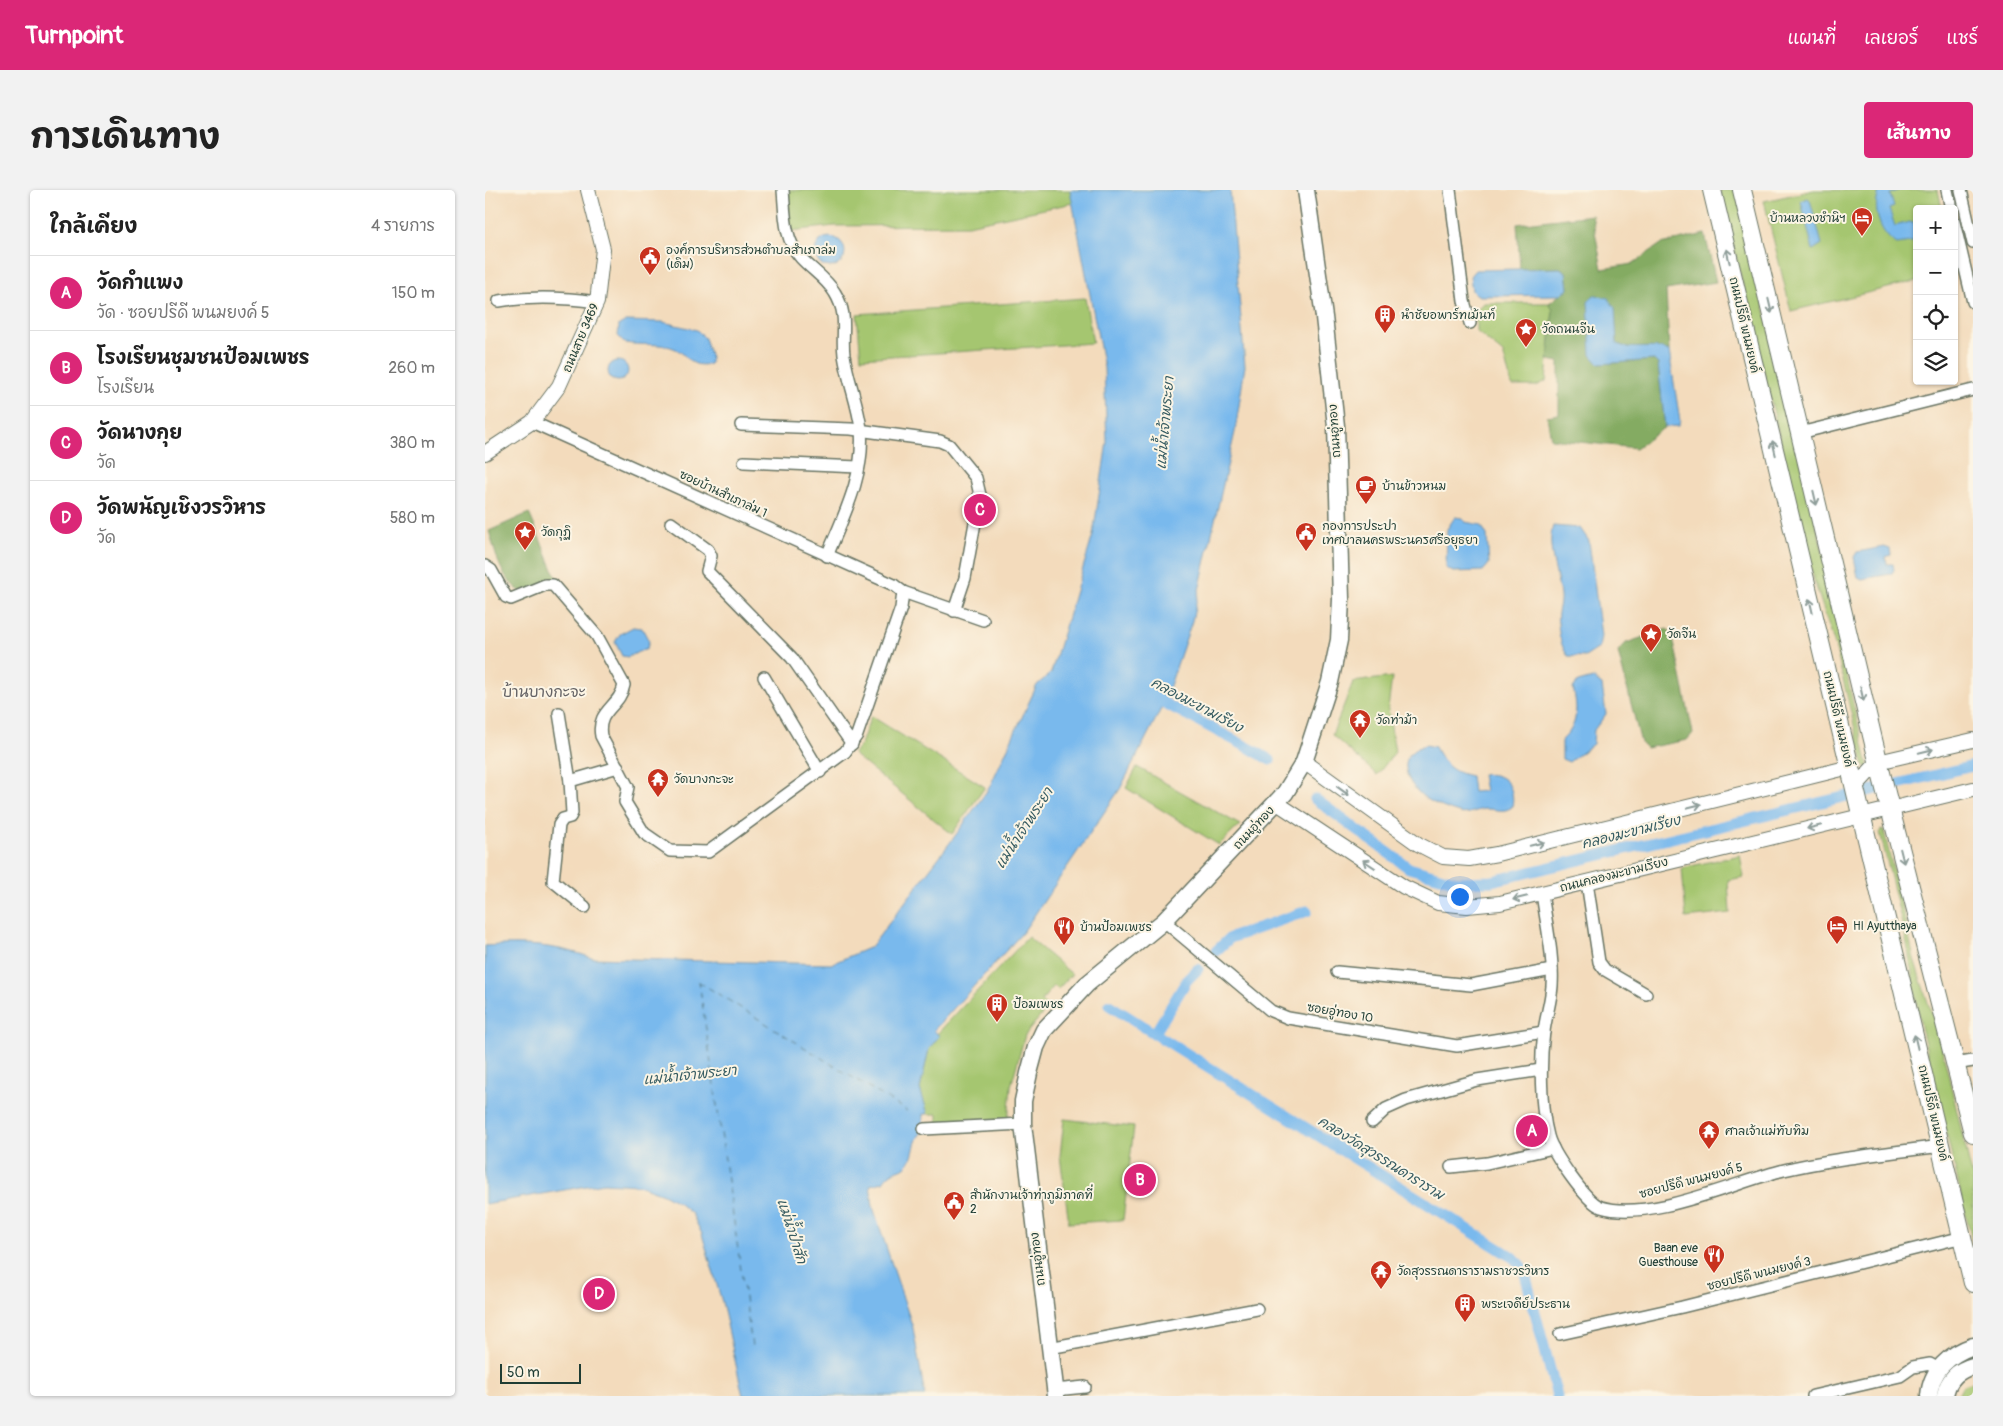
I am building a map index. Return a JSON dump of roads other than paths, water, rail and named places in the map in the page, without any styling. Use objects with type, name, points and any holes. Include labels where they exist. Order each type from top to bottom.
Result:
[{"type":"main road","name":"ถนนอู่ทอง","points":[[1056,1393],[1023,1124],[1023,1101],[1036,1047],[1044,1030],[1087,984],[1164,921],[1277,803],[1304,762],[1331,682],[1339,640],[1341,599],[1336,426],[1321,288],[1306,190]]},
{"type":"main road","name":"ถนนปรีดี พนมยงค์","points":[[1712,190],[1863,774],[1889,804],[1973,1133]]},
{"type":"main road","name":"ถนนปรีดี พนมยงค์","points":[[1742,190],[1800,433],[1863,774],[1861,811],[1973,1283]]},
{"type":"main road","name":"ถนนปรีดี พนมยงค์","points":[[1964,1242],[1973,1268]]},
{"type":"main road","points":[[1929,1396],[1939,1368],[1953,1354],[1973,1346]]},
{"type":"main road","points":[[1945,1396],[1950,1380],[1958,1372],[1973,1366]]},
{"type":"street","name":"ถนนสาย 3469","points":[[485,453],[532,422],[559,386],[597,302],[603,249],[588,190]]},
{"type":"street","points":[[783,190],[787,231],[792,246],[800,257],[835,292],[842,308],[846,327],[843,348],[861,430],[858,467],[853,493],[827,556]]},
{"type":"street","points":[[1450,190],[1463,301],[1470,322]]},
{"type":"street","points":[[1947,190],[1950,205]]},
{"type":"street","points":[[1961,190],[1973,243]]},
{"type":"street","points":[[1958,239],[1973,302]]},
{"type":"street","points":[[499,301],[534,296],[565,297],[597,302]]},
{"type":"street","points":[[1800,433],[1973,390]]},
{"type":"street","name":"ซอยบ้านสำเภาล่ม 1","points":[[532,422],[894,585],[903,592],[983,620]]},
{"type":"street","points":[[741,425],[861,430],[940,441],[949,445],[976,478],[980,495],[965,578],[954,611]]},
{"type":"street","points":[[745,462],[858,467]]},
{"type":"street","points":[[671,523],[708,550],[711,556],[707,571],[792,658],[852,744]]},
{"type":"street","points":[[485,566],[491,570],[507,597],[511,599],[545,585],[553,585],[597,636],[624,685],[623,693],[601,718],[601,736],[628,787],[625,802],[644,833],[669,851],[709,852],[820,772],[852,744],[901,608],[903,592]]},
{"type":"street","points":[[764,677],[820,772]]},
{"type":"street","points":[[559,714],[570,781],[572,813],[570,817],[563,819],[559,825],[553,881],[585,907]]},
{"type":"street","points":[[1304,762],[1418,844],[1443,857],[1469,859],[1863,774],[1973,740]]},
{"type":"street","points":[[570,781],[618,767]]},
{"type":"street","name":"ถนนคลองมะขามเรียง","points":[[1277,803],[1404,887],[1438,903],[1467,906],[1500,903],[1889,804],[1973,789]]},
{"type":"street","points":[[1587,882],[1599,962],[1605,970],[1646,994]]},
{"type":"street","name":"ซอยปรีดี พนมยงค์ 5","points":[[1542,893],[1552,970],[1552,988],[1544,1032],[1541,1070],[1548,1135],[1553,1148],[1588,1198],[1601,1207],[1634,1210],[1678,1202],[1785,1170],[1941,1146]]},
{"type":"street","name":"ซอยอู่ทอง 10","points":[[1164,921],[1271,1011],[1288,1018],[1457,1046],[1544,1032]]},
{"type":"street","points":[[1337,972],[1471,985],[1552,970]]},
{"type":"street","points":[[1955,1064],[1973,1061]]},
{"type":"street","points":[[1373,1122],[1386,1109],[1406,1100],[1477,1080],[1541,1070]]},
{"type":"street","points":[[924,1129],[1023,1124]]},
{"type":"street","points":[[1451,1168],[1487,1163],[1553,1148]]},
{"type":"street","name":"ซอยปรีดี พนมยงค์ 3","points":[[1560,1334],[1683,1308],[1964,1242]]},
{"type":"street","points":[[1049,1348],[1257,1309]]},
{"type":"street","points":[[1813,1396],[1900,1376],[1913,1367],[1930,1364],[1939,1368]]},
{"type":"street","points":[[1056,1393],[1085,1387]]},
{"type":"water","points":[[1070,190],[1230,190],[1245,366],[1235,432],[1192,621],[1164,703],[1120,789],[1023,932],[934,1030],[939,1036],[929,1049],[920,1089],[928,1114],[923,1114],[923,1131],[917,1139],[908,1164],[890,1174],[883,1182],[870,1185],[873,1207],[913,1328],[925,1396],[743,1396],[722,1302],[702,1234],[692,1214],[679,1203],[663,1194],[639,1185],[604,1183],[485,1204],[485,946],[539,946],[566,950],[592,958],[831,964],[871,947],[989,788],[1037,685],[1051,673],[1093,535],[1107,442],[1104,368]]},
{"type":"water","points":[[1880,190],[1900,190],[1890,194],[1894,207],[1889,209],[1895,226],[1909,222],[1913,223],[1913,242],[1897,244],[1886,234],[1877,213],[1877,197]]},
{"type":"water","points":[[1808,198],[1822,244],[1813,250],[1801,201]]},
{"type":"water","points":[[830,237],[841,241],[845,252],[841,263],[830,267],[819,263],[815,252],[819,241]]},
{"type":"water","points":[[1560,268],[1566,272],[1568,289],[1561,295],[1479,296],[1472,291],[1470,276],[1475,270]]},
{"type":"water","points":[[1594,295],[1608,298],[1615,308],[1617,344],[1669,351],[1680,421],[1678,426],[1665,427],[1658,364],[1654,360],[1599,364],[1591,355],[1588,302]]},
{"type":"water","points":[[626,321],[663,322],[697,330],[705,338],[711,358],[710,364],[694,363],[681,352],[670,347],[625,343],[618,336],[619,325]]},
{"type":"water","points":[[618,361],[625,364],[628,371],[625,378],[618,381],[611,378],[608,371],[611,364]]},
{"type":"water","points":[[1455,517],[1462,518],[1465,522],[1481,525],[1487,535],[1489,564],[1483,571],[1453,572],[1446,568],[1447,529]]},
{"type":"water","points":[[1553,526],[1580,528],[1589,541],[1601,636],[1599,648],[1585,657],[1568,656],[1561,641],[1558,620],[1560,596],[1551,543]]},
{"type":"water","points":[[1884,547],[1890,549],[1891,555],[1886,557],[1887,564],[1893,564],[1894,570],[1891,574],[1862,579],[1858,577],[1854,557],[1857,552]]},
{"type":"water","points":[[633,627],[642,628],[649,641],[647,648],[628,657],[622,656],[615,642],[620,634]]},
{"type":"water","points":[[1593,678],[1602,685],[1606,714],[1594,730],[1593,744],[1569,762],[1562,759],[1562,740],[1574,723],[1576,703],[1573,688],[1578,682]]},
{"type":"water","points":[[1426,745],[1435,747],[1445,763],[1453,770],[1471,776],[1473,792],[1485,791],[1482,775],[1490,774],[1502,778],[1510,787],[1513,800],[1512,807],[1503,810],[1486,809],[1462,814],[1427,799],[1413,786],[1406,770],[1406,762],[1409,755],[1416,749]]},
{"type":"waterway","name":"คลองมะขามเรียง","points":[[1151,696],[1270,760]]},
{"type":"waterway","name":"คลองมะขามเรียง","points":[[1315,799],[1409,868],[1457,882],[1492,881],[1973,766]]},
{"type":"waterway","points":[[1216,951],[1230,938],[1307,911]]},
{"type":"waterway","points":[[1155,1033],[1187,980],[1198,969]]},
{"type":"waterway","name":"คลองวัดสุวรรณดาราราม","points":[[1109,1005],[1514,1258],[1524,1270],[1557,1396]]},
{"type":"place","name":"บ้านหลวงชำนิฯ","points":[[1862,237]]},
{"type":"place","name":"องค์การบริหารส่วนตำบลสำเภาล่ม (เดิม)","points":[[650,276]]},
{"type":"place","name":"นำชัยอพาร์ทเม้นท์","points":[[1385,334]]},
{"type":"place","name":"วัดถนนจีน","points":[[1526,348]]},
{"type":"place","name":"บ้านข้าวหนม","points":[[1366,505]]},
{"type":"place","name":"วัดนางกุย","points":[[980,510]]},
{"type":"place","name":"วัดกุฏิ","points":[[525,551]]},
{"type":"place","name":"กองการประปา เทศบาลนครพระนครศรีอยุธยา","points":[[1306,552]]},
{"type":"place","name":"วัดจีน","points":[[1651,653]]},
{"type":"place","name":"วัดท่าม้า","points":[[1360,739]]},
{"type":"place","name":"วัดบางกะจะ","points":[[658,798]]},
{"type":"place","name":"HI Ayutthaya","points":[[1837,945]]},
{"type":"place","name":"บ้านป้อมเพชร","points":[[1064,946]]},
{"type":"place","name":"ป้อมเพชร","points":[[997,1023]]},
{"type":"place","name":"วัดกำแพง","points":[[1532,1131]]},
{"type":"place","name":"ศาลเจ้าแม่ทับทิม","points":[[1709,1150]]},
{"type":"place","name":"โรงเรียนชุมชนป้อมเพชร","points":[[1140,1180]]},
{"type":"place","name":"สํานักงานเจ้าท่าภูมิภาคที่ 2","points":[[954,1221]]},
{"type":"place","name":"Baan eve Guesthouse","points":[[1714,1274]]},
{"type":"place","name":"วัดสุวรรณดารารามราชวรวิหาร","points":[[1381,1290]]},
{"type":"place","name":"วัดพนัญเชิงวรวิหาร","points":[[599,1294]]},
{"type":"place","name":"พระเจดีย์ประธาน","points":[[1465,1323]]},
{"type":"district","name":"บ้านบางกะจะ","points":[[544,692]]},
{"type":"water label","name":"แม่น้ำเจ้าพระยา","points":[[1165,423]]},
{"type":"water label","name":"แม่น้ำเจ้าพระยา","points":[[1024,828]]},
{"type":"water label","name":"แม่น้ำเจ้าพระยา","points":[[690,1075]]},
{"type":"water label","name":"แม่น้ำป่าสัก","points":[[792,1231]]}]
